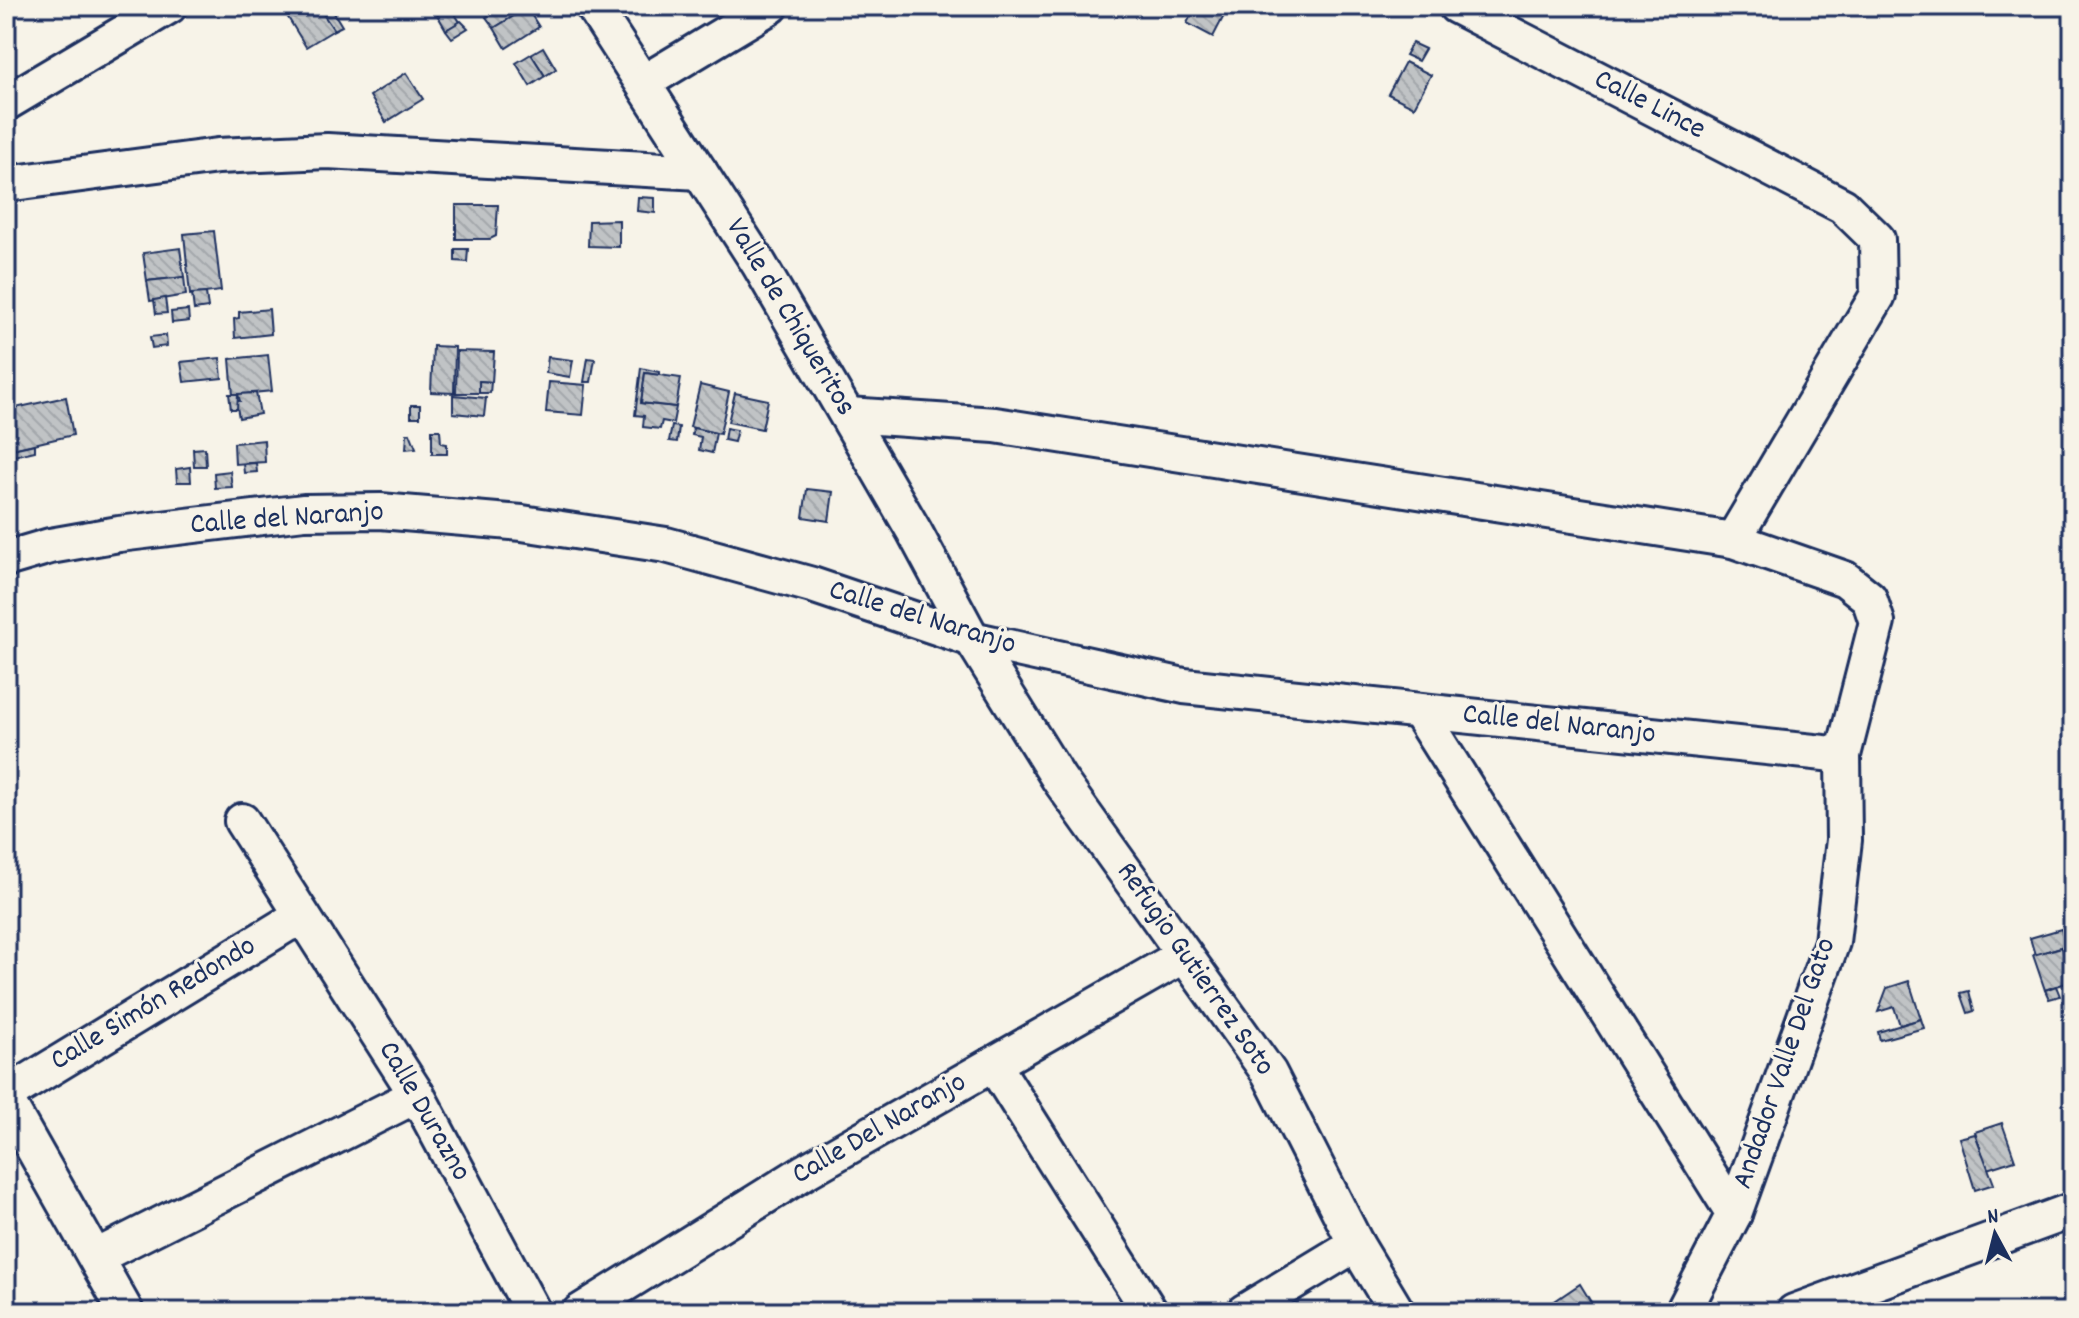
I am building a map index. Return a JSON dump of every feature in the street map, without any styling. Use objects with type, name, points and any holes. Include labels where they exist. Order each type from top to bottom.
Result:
[{"type":"street","points":[[6,103],[169,6]]},
{"type":"street","name":"Valle de Chiqueritos","points":[[593,6],[700,172],[848,415],[972,639]]},
{"type":"street","points":[[643,83],[771,6]]},
{"type":"street","name":"Calle Lince","points":[[1456,6],[1843,206],[1877,239],[1878,295],[1733,540]]},
{"type":"street","points":[[6,184],[218,156],[327,151],[700,172]]},
{"type":"street","name":"Andador Valle Del Gato","points":[[848,415],[995,425],[1733,540],[1845,579],[1869,598],[1877,622],[1843,755],[1844,840],[1832,942],[1734,1214],[1683,1312]]},
{"type":"street","name":"Calle del Naranjo","points":[[6,559],[50,546],[304,512],[395,512],[522,523],[666,545],[812,585],[972,639],[1184,686],[1843,755]]},
{"type":"street","name":"Refugio Gutierrez Soto","points":[[972,639],[1059,779],[1269,1073],[1356,1244],[1397,1312]]},
{"type":"street","points":[[1419,712],[1734,1214]]},
{"type":"street","name":"Calle Durazno","points":[[242,821],[417,1095],[533,1312]]},
{"type":"street","name":"Calle Simón Redondo","points":[[6,1098],[287,924],[304,919]]},
{"type":"street","name":"Calle Del Naranjo","points":[[580,1312],[806,1171],[1184,955]]},
{"type":"street","points":[[994,1065],[1150,1312]]},
{"type":"street","points":[[96,1257],[417,1095]]},
{"type":"street","points":[[6,1098],[126,1312]]},
{"type":"street","points":[[1794,1312],[2073,1210]]},
{"type":"street","points":[[1244,1312],[1356,1244]]},
{"type":"building","points":[[281,6],[319,6],[334,30],[306,47]]},
{"type":"building","points":[[450,6],[460,22],[446,30],[435,11]]},
{"type":"building","points":[[504,6],[527,8],[494,28],[486,17]]},
{"type":"building","points":[[1196,6],[1229,6],[1213,37],[1187,23]]},
{"type":"building","points":[[331,8],[342,26],[334,30],[323,14]]},
{"type":"building","points":[[527,8],[539,27],[506,48],[494,28]]},
{"type":"building","points":[[461,21],[468,28],[452,38],[446,30]]},
{"type":"building","points":[[1412,43],[1425,49],[1418,61],[1405,55]]},
{"type":"building","points":[[543,47],[556,69],[545,76],[531,54]]},
{"type":"building","points":[[531,54],[545,76],[530,86],[516,63]]},
{"type":"building","points":[[1405,62],[1431,75],[1414,107],[1388,94]]},
{"type":"building","points":[[406,73],[423,99],[386,122],[370,96]]},
{"type":"building","points":[[638,197],[655,198],[655,213],[637,211]]},
{"type":"building","points":[[456,205],[498,205],[496,236],[490,239],[456,239]]},
{"type":"building","points":[[619,220],[619,247],[588,246],[589,221]]},
{"type":"building","points":[[214,231],[221,291],[190,295],[184,234]]},
{"type":"building","points":[[180,248],[184,277],[147,281],[143,253]]},
{"type":"building","points":[[455,249],[468,249],[467,262],[455,261]]},
{"type":"building","points":[[184,277],[186,295],[150,301],[147,281]]},
{"type":"building","points":[[206,293],[208,308],[194,310],[192,294]]},
{"type":"building","points":[[165,298],[167,313],[156,314],[154,300]]},
{"type":"building","points":[[269,309],[271,334],[235,338],[234,319],[239,318],[239,312]]},
{"type":"building","points":[[188,310],[189,321],[172,323],[171,312]]},
{"type":"building","points":[[166,335],[167,346],[152,348],[150,337]]},
{"type":"building","points":[[433,346],[455,347],[454,393],[431,392]]},
{"type":"building","points":[[457,351],[494,352],[492,382],[479,381],[479,393],[456,393]]},
{"type":"building","points":[[268,355],[272,391],[233,395],[230,359]]},
{"type":"building","points":[[548,357],[573,360],[570,377],[546,373]]},
{"type":"building","points":[[220,358],[222,378],[184,382],[181,362]]},
{"type":"building","points":[[588,358],[595,359],[591,382],[584,382]]},
{"type":"building","points":[[641,368],[659,372],[659,375],[645,373],[641,403],[676,407],[673,423],[662,421],[660,429],[643,427],[644,416],[635,415]]},
{"type":"building","points":[[645,373],[681,378],[676,407],[641,403]]},
{"type":"building","points":[[479,381],[491,382],[490,393],[479,393]]},
{"type":"building","points":[[549,382],[586,385],[583,415],[546,412]]},
{"type":"building","points":[[700,385],[729,392],[720,434],[690,427]]},
{"type":"building","points":[[256,393],[260,414],[239,418],[238,394]]},
{"type":"building","points":[[735,393],[768,400],[762,429],[728,422]]},
{"type":"building","points":[[229,394],[238,394],[237,409],[231,409]]},
{"type":"building","points":[[453,395],[486,398],[484,416],[453,413]]},
{"type":"building","points":[[66,397],[73,435],[8,450],[6,410]]},
{"type":"building","points":[[411,405],[420,405],[420,417],[411,417]]},
{"type":"building","points":[[672,426],[679,427],[677,442],[669,441]]},
{"type":"building","points":[[693,428],[716,433],[712,453],[699,450],[701,437],[692,435]]},
{"type":"building","points":[[726,428],[737,430],[734,442],[724,440]]},
{"type":"building","points":[[432,430],[440,430],[441,443],[447,444],[447,454],[432,454]]},
{"type":"building","points":[[410,433],[416,448],[406,449],[407,434]]},
{"type":"building","points":[[264,440],[265,462],[235,464],[234,443]]},
{"type":"building","points":[[35,444],[35,451],[9,457],[8,450]]},
{"type":"building","points":[[205,448],[206,466],[194,466],[193,449]]},
{"type":"building","points":[[256,463],[257,472],[244,473],[243,464]]},
{"type":"building","points":[[190,467],[191,482],[177,482],[176,469]]},
{"type":"building","points":[[230,471],[232,487],[215,488],[214,473]]},
{"type":"building","points":[[807,489],[833,492],[829,521],[803,517]]},
{"type":"building","points":[[2061,929],[2067,945],[2035,955],[2030,938]]},
{"type":"building","points":[[2062,947],[2072,981],[2045,990],[2033,955]]},
{"type":"building","points":[[1909,981],[1921,1019],[1900,1025],[1894,1007],[1878,1012],[1887,988]]},
{"type":"building","points":[[2056,986],[2060,996],[2049,999],[2045,990]]},
{"type":"building","points":[[1969,991],[1974,1011],[1968,1013],[1961,993]]},
{"type":"building","points":[[1921,1019],[1924,1028],[1880,1040],[1878,1032]]},
{"type":"building","points":[[2002,1123],[2015,1160],[1987,1169],[1975,1132]]},
{"type":"building","points":[[1975,1134],[1994,1184],[1975,1190],[1959,1138]]},
{"type":"building","points":[[1580,1284],[1597,1312],[1545,1312],[1543,1309]]}]
